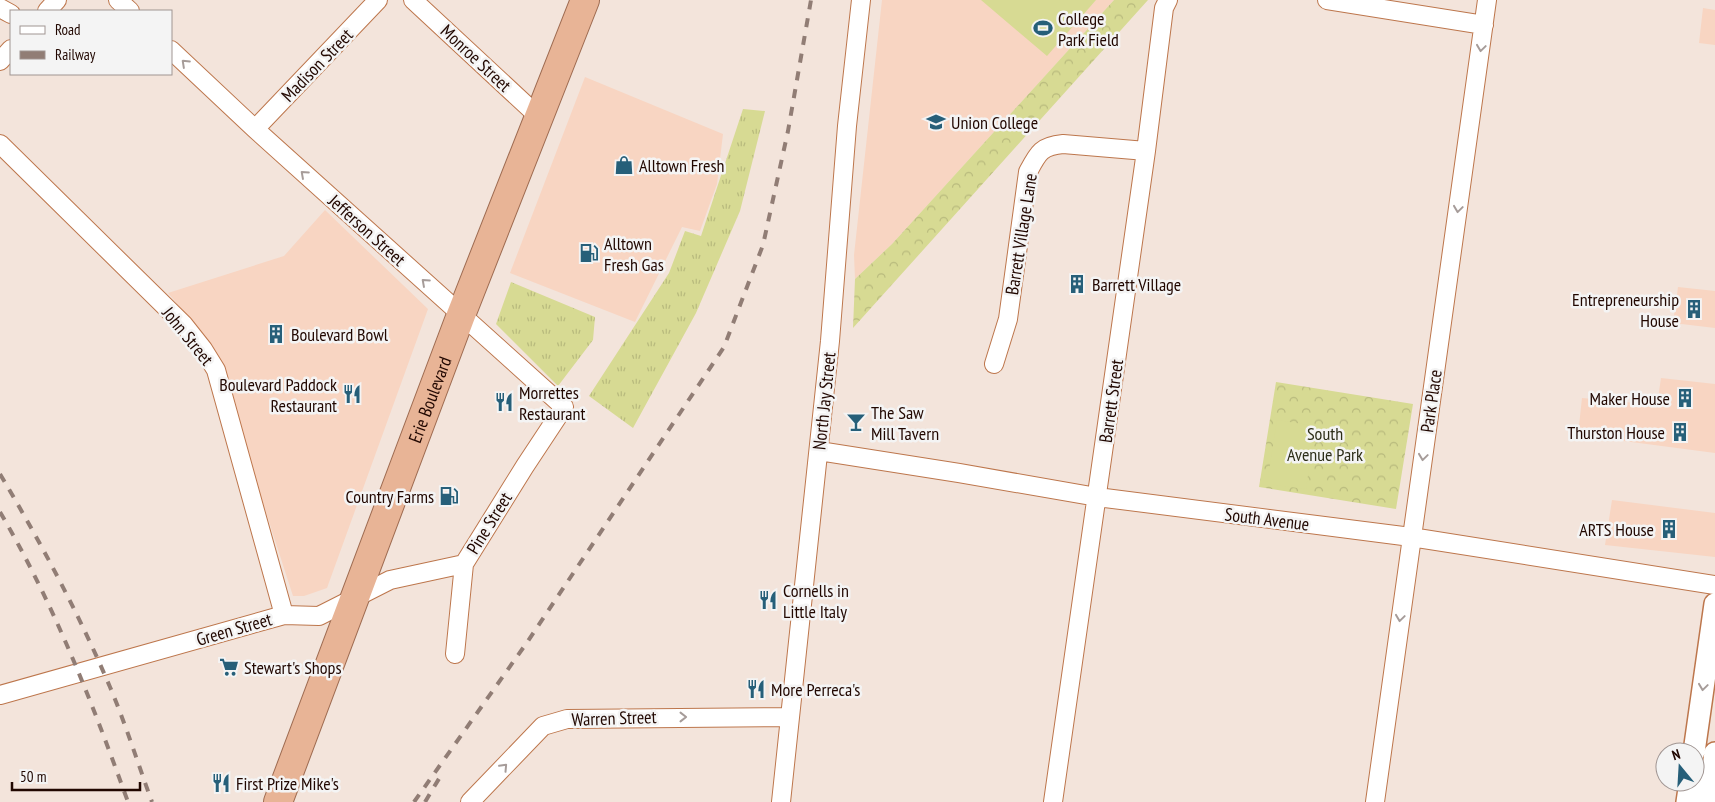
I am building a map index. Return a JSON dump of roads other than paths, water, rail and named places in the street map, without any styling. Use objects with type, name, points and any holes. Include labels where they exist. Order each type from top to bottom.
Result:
[{"type":"highway","name":"Erie Boulevard","points":[[278,802],[461,315],[585,0]]},
{"type":"street","points":[[48,10],[57,0]]},
{"type":"street","points":[[118,0],[129,10]]},
{"type":"street","name":"Madison Street","points":[[255,129],[378,0]]},
{"type":"street","name":"Monroe Street","points":[[413,0],[539,117]]},
{"type":"street","name":"North Jay Street","points":[[781,802],[818,451],[861,0]]},
{"type":"street","name":"Barrett Street","points":[[1053,802],[1146,151],[1164,8],[1168,0]]},
{"type":"street","points":[[1327,0],[1484,25]]},
{"type":"street","name":"Park Place","points":[[1375,802],[1487,0]]},
{"type":"street","points":[[0,61],[10,50]]},
{"type":"street","name":"Jefferson Street","points":[[172,51],[255,129],[564,407]]},
{"type":"street","name":"John Street","points":[[0,144],[184,325],[203,349],[216,370],[284,615]]},
{"type":"street","name":"Barrett Village Lane","points":[[994,364],[1008,319],[1028,172],[1035,158],[1050,146],[1063,144],[1146,151]]},
{"type":"street","name":"Pine Street","points":[[455,654],[464,564],[564,407]]},
{"type":"street","name":"South Avenue","points":[[818,451],[960,472],[1097,497],[1411,537],[1715,585]]},
{"type":"street","name":"Green Street","points":[[0,696],[284,615],[319,616],[390,580],[464,564]]},
{"type":"street","points":[[1695,742],[1715,604]]},
{"type":"street","name":"Warren Street","points":[[470,802],[543,726],[567,719],[790,717]]},
{"type":"street","points":[[1708,802],[1715,752]]},
{"type":"railway","points":[[414,802],[528,641],[724,347],[763,245],[788,131],[811,0]]},
{"type":"railway","points":[[0,474],[45,552],[86,633],[116,701],[152,802]]},
{"type":"railway","points":[[0,512],[38,582],[71,654],[128,802]]},
{"type":"railway","points":[[425,802],[443,772]]},
{"type":"place","name":"College Park Field","points":[[1043,28]]},
{"type":"place","name":"Union College","points":[[936,122]]},
{"type":"place","name":"Alltown Fresh","points":[[624,165]]},
{"type":"place","name":"Alltown Fresh Gas","points":[[589,253]]},
{"type":"place","name":"Barrett Village","points":[[1077,284]]},
{"type":"place","name":"Entrepreneurship House","points":[[1694,309]]},
{"type":"place","name":"Boulevard Bowl","points":[[276,334]]},
{"type":"place","name":"Boulevard Paddock Restaurant","points":[[352,394]]},
{"type":"place","name":"Maker House","points":[[1685,398]]},
{"type":"place","name":"Morrettes Restaurant","points":[[504,402]]},
{"type":"place","name":"The Saw Mill Tavern","points":[[856,422]]},
{"type":"place","name":"Thurston House","points":[[1680,432]]},
{"type":"place","name":"Country Farms","points":[[449,496]]},
{"type":"place","name":"ARTS House","points":[[1669,529]]},
{"type":"place","name":"Cornells in Little Italy","points":[[768,600]]},
{"type":"place","name":"Stewart's Shops","points":[[229,667]]},
{"type":"place","name":"More Perreca's","points":[[756,689]]},
{"type":"place","name":"First Prize Mike's","points":[[221,783]]},
{"type":"park label","name":"South Avenue Park","points":[[1325,443]]}]
